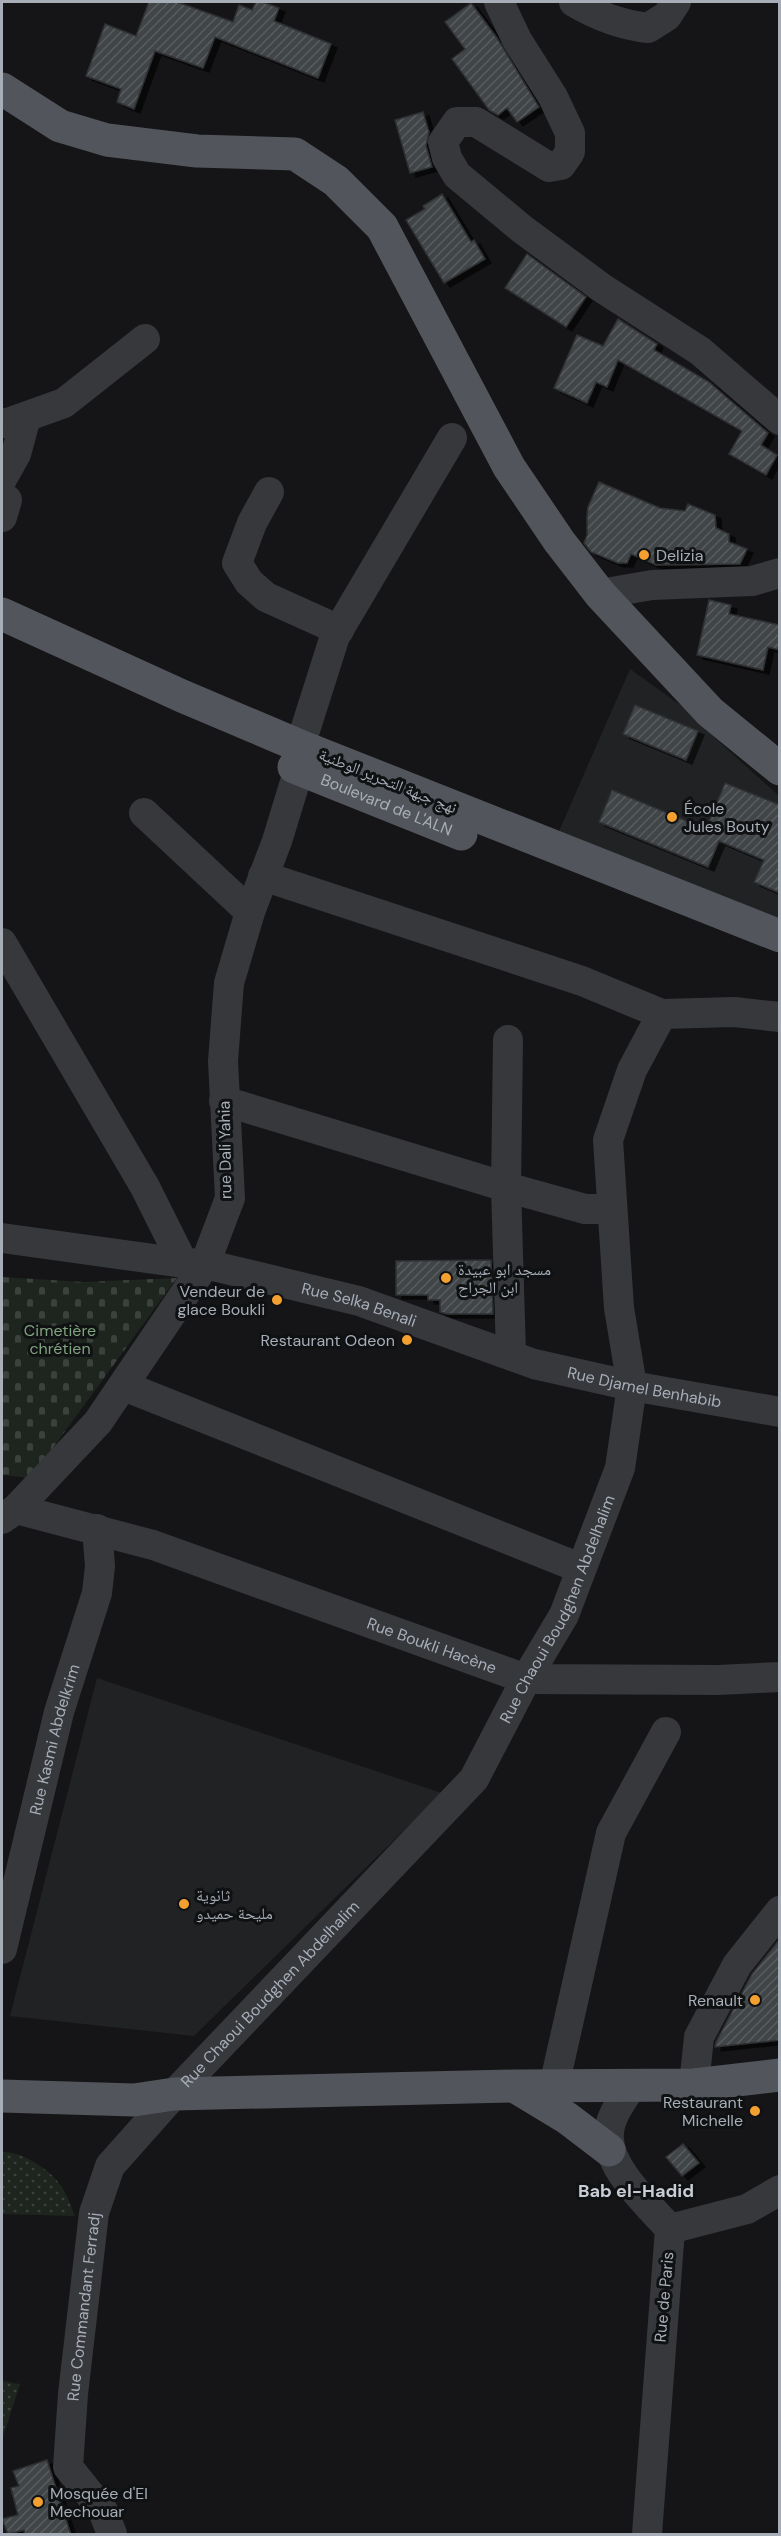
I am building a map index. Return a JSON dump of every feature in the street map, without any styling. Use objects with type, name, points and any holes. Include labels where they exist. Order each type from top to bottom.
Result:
[{"type":"main road","points":[[2,89],[16,108],[60,126],[106,140],[197,151],[295,154],[336,181],[382,227],[509,467],[559,541],[600,594],[710,712],[780,769]]},
{"type":"main road","name":"نهج جبهة التحرير الوطنية","points":[[2,615],[182,696],[299,758],[780,936]]},
{"type":"main road","name":"Boulevard de L'ALN","points":[[2,639],[299,758],[373,800],[780,957]]},
{"type":"main road","points":[[2,2096],[134,2100],[174,2094],[515,2086],[631,2087],[694,2085],[780,2075]]},
{"type":"main road","points":[[515,2086],[567,2118],[609,2150]]},
{"type":"street","points":[[499,2],[517,40],[554,97],[570,133],[570,152],[561,165],[549,167],[476,122],[457,122],[443,142],[447,158],[457,175],[522,229],[602,288],[700,351],[780,420]]},
{"type":"street","points":[[574,2],[588,10],[633,26],[648,28],[667,16],[676,2]]},
{"type":"street","points":[[3,498],[16,454],[14,420],[64,403],[145,339]]},
{"type":"street","name":"rue Dali Yahia","points":[[9,1514],[98,1422],[124,1386],[230,1198],[223,1061],[229,983],[250,912],[277,842],[335,636],[453,438]]},
{"type":"street","points":[[269,492],[252,523],[237,563],[249,582],[266,597],[339,630]]},
{"type":"street","points":[[600,594],[652,585],[752,581],[780,573]]},
{"type":"street","points":[[144,813],[250,912]]},
{"type":"street","points":[[263,876],[582,981],[662,1014],[734,1012],[780,1017]]},
{"type":"street","points":[[2,943],[145,1187],[194,1264]]},
{"type":"street","name":"Rue Chaoui Boudghen Abdelhalim","points":[[174,2094],[474,1779],[526,1679],[564,1615],[620,1468],[632,1386],[619,1308],[608,1140],[632,1070],[662,1014]]},
{"type":"street","points":[[508,1040],[506,1187],[511,1354]]},
{"type":"street","points":[[224,1101],[585,1209],[612,1209]]},
{"type":"street","name":"Rue Selka Benali","points":[[2,1238],[194,1264],[359,1301],[511,1354]]},
{"type":"street","name":"Rue Djamel Benhabib","points":[[511,1354],[534,1364],[632,1386],[780,1412]]},
{"type":"street","points":[[124,1386],[580,1568]]},
{"type":"street","name":"Rue Boukli Hacène","points":[[9,1514],[97,1529],[153,1545],[526,1679],[706,1680],[780,1677]]},
{"type":"street","name":"Rue Kasmi Abdelkrim","points":[[2,1949],[59,1712],[97,1593],[100,1566],[97,1529]]},
{"type":"street","points":[[554,2086],[611,1833],[666,1732]]},
{"type":"street","points":[[694,2085],[699,2037],[737,1965],[779,1911]]},
{"type":"street","points":[[609,2150],[609,2131],[615,2110],[631,2087]]},
{"type":"street","name":"Rue Commandant Ferradj","points":[[112,2535],[103,2511],[68,2467],[73,2394],[94,2213],[110,2166],[174,2094]]},
{"type":"street","name":"Rue de Paris","points":[[609,2150],[622,2173],[670,2229],[647,2535]]},
{"type":"street","points":[[670,2229],[747,2209],[780,2190]]},
{"type":"shaded area","name":"École Jules Bouty","points":[[630,669],[697,717],[716,739],[779,796],[779,924],[556,838]]},
{"type":"shaded area","name":"ثانوية مليحة حميدو","points":[[97,1678],[442,1793],[194,2036],[10,2016]]},
{"type":"green space","name":"Cimetière chrétien","points":[[2,1277],[83,1282],[177,1278],[31,1478],[2,1475]]},
{"type":"green space","points":[[2,2152],[18,2154],[50,2173],[63,2189],[75,2216],[2,2214]]},
{"type":"green space","points":[[2,2381],[20,2384],[2,2440]]},
{"type":"building","points":[[149,2],[177,2],[233,22],[239,5],[252,10],[256,2],[263,2],[279,8],[274,21],[331,44],[318,78],[215,37],[203,68],[155,51],[134,109],[117,102],[121,89],[86,76],[105,24],[136,36]]},
{"type":"building","points":[[471,3],[497,38],[539,107],[517,122],[507,108],[498,115],[489,110],[452,59],[465,49],[445,22]]},
{"type":"building","points":[[423,112],[429,132],[426,146],[432,167],[410,173],[395,120]]},
{"type":"building","points":[[442,194],[471,242],[474,240],[485,259],[444,283],[406,220],[425,209],[423,206]]},
{"type":"building","points":[[527,254],[586,297],[566,327],[505,288]]},
{"type":"building","points":[[618,319],[657,344],[654,350],[709,382],[768,433],[761,445],[777,455],[766,475],[729,454],[742,431],[618,360],[607,387],[596,382],[587,403],[554,388],[577,335],[603,346]]},
{"type":"building","points":[[599,482],[660,508],[685,511],[688,504],[715,515],[716,528],[729,534],[729,542],[747,549],[740,564],[656,565],[631,554],[627,563],[618,563],[591,552],[584,543],[587,535],[588,507]]},
{"type":"building","points":[[709,600],[731,605],[729,614],[780,625],[780,650],[768,647],[763,670],[697,655]]},
{"type":"building","points":[[635,705],[698,731],[686,760],[623,734]]},
{"type":"building","points":[[725,783],[780,805],[780,893],[754,882],[764,860],[719,841],[708,867],[599,822],[612,790],[706,829]]},
{"type":"building","name":"مسجد ابو عبيدة ابن الجراح","points":[[491,1260],[493,1314],[447,1314],[440,1312],[440,1300],[428,1300],[428,1295],[396,1295],[396,1261]]},
{"type":"building","name":"Renault","points":[[780,1939],[780,2040],[715,2047],[752,1974]]},
{"type":"building","points":[[683,2144],[699,2163],[682,2176],[666,2157]]},
{"type":"building","name":"Mosquée d'El Mechouar","points":[[47,2460],[71,2535],[25,2535],[24,2530],[8,2534],[2,2519],[18,2515],[11,2488],[19,2486],[13,2471]]},
{"type":"place","name":"Delizia","points":[[644,555]]},
{"type":"place","name":"École Jules Bouty","points":[[672,817]]},
{"type":"place","name":"مسجد ابو عبيدة ابن الجراح","points":[[446,1278]]},
{"type":"place","name":"Vendeur de glace Boukli","points":[[277,1300]]},
{"type":"place","name":"Restaurant Odeon","points":[[407,1340]]},
{"type":"place","name":"ثانوية مليحة حميدو","points":[[184,1904]]},
{"type":"place","name":"Renault","points":[[755,2000]]},
{"type":"place","name":"Restaurant Michelle","points":[[755,2111]]},
{"type":"place","name":"Mosquée d'El Mechouar","points":[[38,2502]]},
{"type":"district","name":"Bab el-Hadid","points":[[636,2191]]}]
